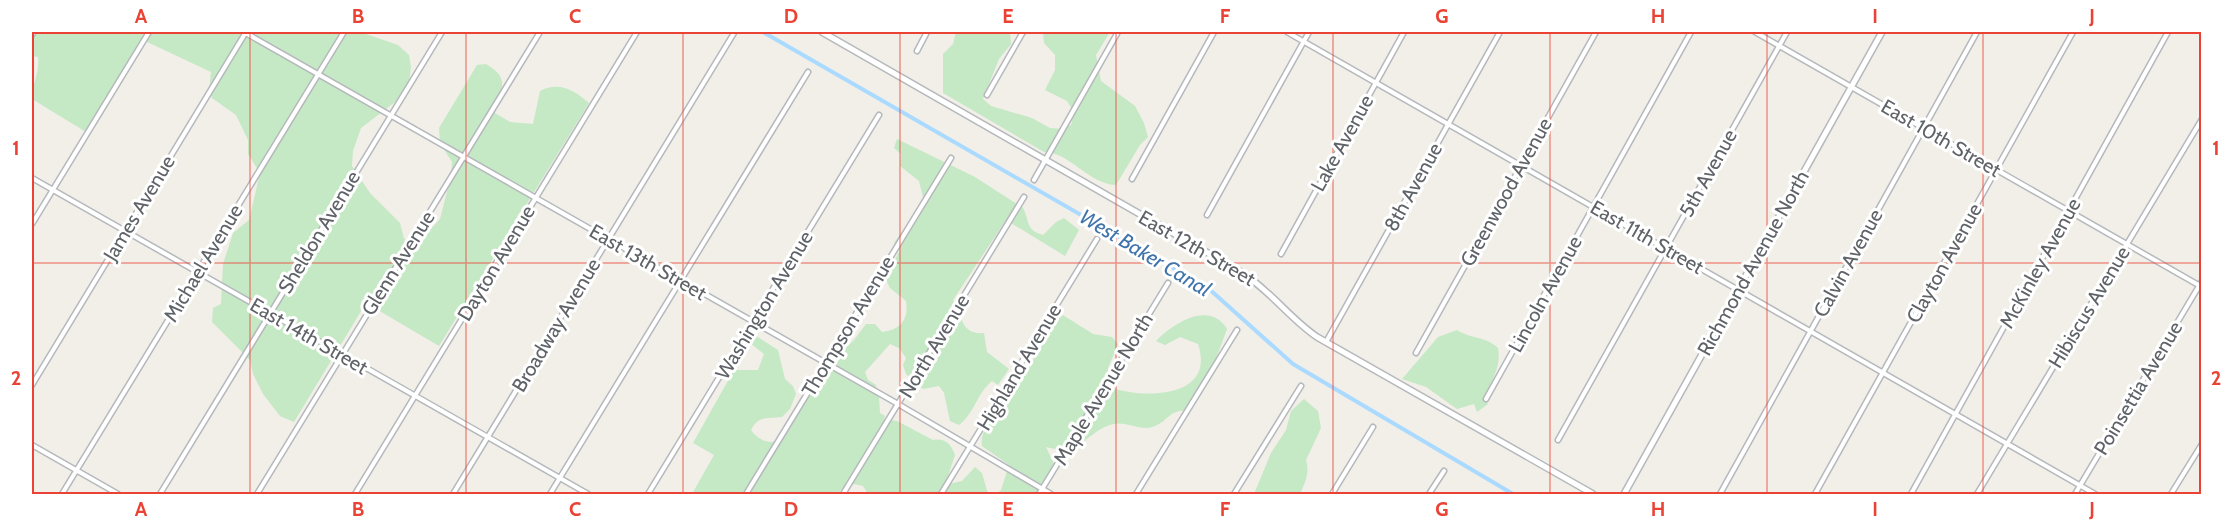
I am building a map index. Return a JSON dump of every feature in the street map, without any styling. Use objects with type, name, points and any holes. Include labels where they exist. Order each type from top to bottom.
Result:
[{"type":"street","points":[[32,224],[149,32]]},
{"type":"street","name":"East 13th Street","points":[[245,32],[898,404],[1051,495]]},
{"type":"street","name":"James Avenue","points":[[32,385],[245,32]]},
{"type":"street","name":"Michael Avenue","points":[[62,495],[344,32]]},
{"type":"street","name":"Sheldon Avenue","points":[[160,495],[442,32]]},
{"type":"street","name":"Glenn Avenue","points":[[257,495],[540,32]]},
{"type":"street","name":"Dayton Avenue","points":[[355,495],[637,32]]},
{"type":"street","name":"East 12th Street","points":[[822,32],[1256,281],[1301,325],[1326,342],[1593,495]]},
{"type":"street","points":[[917,51],[927,32]]},
{"type":"street","points":[[987,95],[1023,32]]},
{"type":"street","points":[[1034,180],[1118,32]]},
{"type":"street","points":[[1132,179],[1214,32]]},
{"type":"street","name":"East 11th Street","points":[[1287,32],[2095,495]]},
{"type":"street","points":[[1207,215],[1309,32]]},
{"type":"street","name":"Lake Avenue","points":[[1281,254],[1404,32]]},
{"type":"street","name":"8th Avenue","points":[[1326,342],[1500,32]]},
{"type":"street","name":"Greenwood Avenue","points":[[1416,353],[1596,32]]},
{"type":"street","name":"Lincoln Avenue","points":[[1486,399],[1691,32]]},
{"type":"street","name":"East 10th Street","points":[[1755,32],[2201,284]]},
{"type":"street","name":"5th Avenue","points":[[1558,440],[1787,32]]},
{"type":"street","name":"Richmond Avenue North","points":[[1624,495],[1882,32]]},
{"type":"street","name":"Calvin Avenue","points":[[1720,495],[1977,32]]},
{"type":"street","name":"Clayton Avenue","points":[[1815,495],[2073,32]]},
{"type":"street","name":"McKinley Avenue","points":[[1911,495],[2168,32]]},
{"type":"street","name":"Broadway Avenue","points":[[453,495],[734,33]]},
{"type":"street","points":[[550,495],[808,72]]},
{"type":"street","name":"Washington Avenue","points":[[648,495],[879,115]]},
{"type":"street","name":"Hibiscus Avenue","points":[[1977,495],[2202,119]]},
{"type":"street","name":"Thompson Avenue","points":[[746,495],[951,158]]},
{"type":"street","name":"East 14th Street","points":[[32,178],[588,495]]},
{"type":"street","name":"North Avenue","points":[[843,495],[1024,197]]},
{"type":"street","name":"Highland Avenue","points":[[941,495],[1097,239]]},
{"type":"street","name":"Maple Avenue North","points":[[1039,495],[1168,283]]},
{"type":"street","name":"Poinsettia Avenue","points":[[2075,495],[2201,284]]},
{"type":"street","points":[[1136,495],[1237,330]]},
{"type":"street","points":[[1234,495],[1300,386]]},
{"type":"street","points":[[1332,495],[1373,427]]},
{"type":"street","points":[[2171,495],[2202,444]]},
{"type":"street","points":[[32,445],[118,495]]},
{"type":"street","points":[[1429,495],[1444,471]]},
{"type":"green space","points":[[36,32],[360,32],[398,45],[409,55],[411,67],[409,82],[395,102],[361,128],[353,151],[352,166],[370,193],[400,223],[404,239],[414,239],[425,235],[440,219],[451,176],[452,162],[440,143],[439,128],[477,65],[486,64],[494,69],[502,80],[495,113],[510,122],[533,124],[540,91],[547,88],[566,88],[589,103],[439,346],[366,303],[294,422],[280,416],[263,394],[253,374],[250,360],[212,322],[213,308],[221,304],[223,264],[233,233],[249,220],[260,173],[248,154],[248,140],[236,115],[212,98],[209,90],[211,72],[143,40],[86,132],[32,99],[38,63],[38,57],[32,56],[32,38]]},
{"type":"green space","points":[[956,32],[1010,32],[1011,44],[999,59],[983,99],[991,106],[1032,118],[1050,128],[1061,129],[1071,125],[1074,112],[1067,101],[1045,90],[1055,70],[1055,55],[1044,43],[1043,33],[1110,32],[1096,55],[1101,81],[1135,106],[1148,137],[1140,145],[1116,185],[1097,179],[1062,157],[1044,152],[943,93],[943,54],[953,44]]},
{"type":"green space","points":[[897,139],[975,177],[1023,208],[1031,228],[1037,233],[1043,235],[1056,222],[1064,218],[1079,230],[1065,256],[1006,220],[953,300],[966,328],[976,333],[984,333],[987,352],[1009,369],[998,385],[992,381],[987,386],[959,425],[950,421],[944,393],[939,386],[923,389],[906,374],[903,365],[906,358],[899,348],[890,344],[865,372],[868,380],[876,385],[875,394],[879,396],[880,413],[885,416],[884,419],[897,421],[933,440],[944,441],[952,448],[955,455],[947,479],[949,484],[962,481],[975,467],[982,473],[988,494],[868,494],[863,486],[852,484],[843,488],[838,494],[692,494],[714,455],[693,443],[734,370],[758,370],[764,354],[750,343],[756,336],[778,350],[785,379],[793,386],[796,394],[790,409],[782,417],[760,420],[751,430],[758,438],[772,442],[784,435],[825,368],[854,340],[866,324],[875,324],[882,332],[889,331],[899,326],[905,318],[906,301],[890,288],[885,278],[900,250],[894,243],[924,201],[919,181],[900,166],[901,154],[894,148]]},
{"type":"green space","points":[[1058,312],[1093,334],[1112,337],[1118,344],[1108,368],[1112,388],[1142,393],[1175,390],[1188,385],[1197,375],[1201,362],[1198,344],[1180,337],[1165,345],[1156,341],[1172,327],[1192,317],[1202,315],[1220,320],[1227,329],[1211,372],[1187,411],[1177,412],[1150,428],[1119,423],[1105,427],[1077,446],[1059,449],[1046,447],[1054,464],[1044,487],[1052,494],[996,494],[1001,490],[1009,465],[982,446],[985,430],[1008,388],[1019,372],[1024,374],[1048,336],[1046,329]]},
{"type":"green space","points":[[1457,330],[1488,341],[1498,348],[1497,369],[1485,401],[1488,404],[1477,412],[1474,404],[1457,409],[1426,387],[1402,379],[1438,337]]},
{"type":"green space","points":[[1304,399],[1318,411],[1321,428],[1306,460],[1307,474],[1300,494],[1254,494],[1271,453],[1286,430],[1291,411]]},
{"type":"waterway","name":"West Baker Canal","points":[[763,32],[1208,288],[1293,364],[1513,494]]}]
